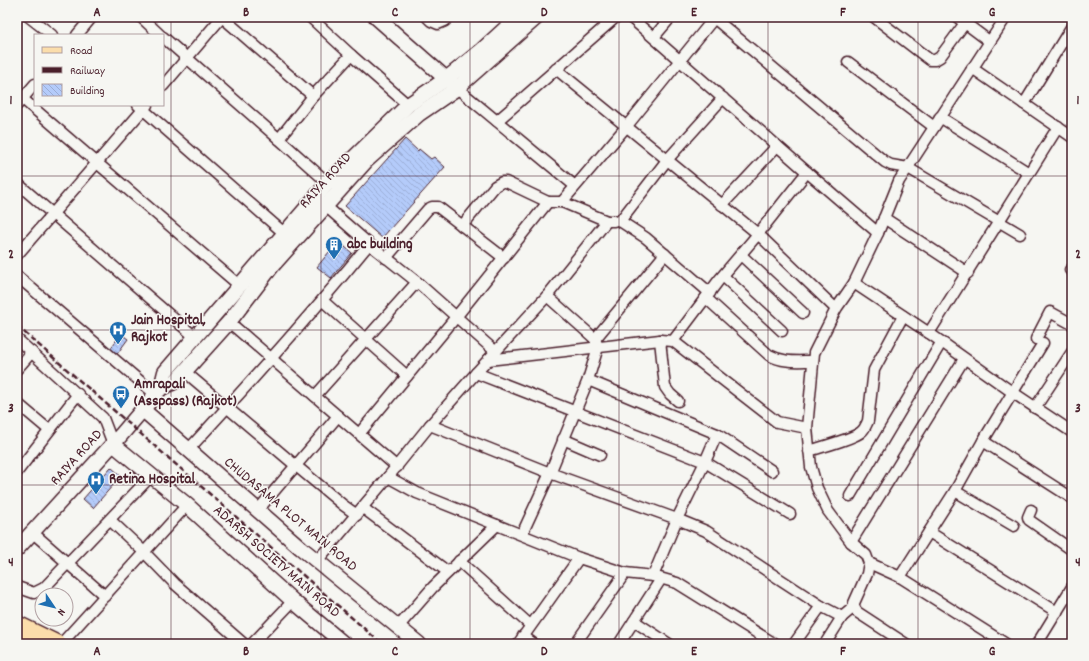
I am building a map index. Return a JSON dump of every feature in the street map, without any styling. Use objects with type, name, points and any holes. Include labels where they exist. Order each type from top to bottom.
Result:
[{"type":"main road","points":[[17,624],[58,644]]},
{"type":"main road","points":[[17,641],[24,644]]},
{"type":"street","points":[[29,17],[51,34]]},
{"type":"street","points":[[77,34],[92,17]]},
{"type":"street","points":[[141,17],[159,34]]},
{"type":"street","points":[[164,85],[222,17],[313,96]]},
{"type":"street","points":[[310,17],[408,105]]},
{"type":"street","points":[[376,17],[452,84],[575,186]]},
{"type":"street","points":[[427,17],[438,24],[445,21],[449,17]]},
{"type":"street","name":"RAIYA ROAD","points":[[158,391],[176,381],[229,322],[320,202],[328,183],[408,105],[452,84],[482,50],[518,17]]},
{"type":"street","name":"RAIYA ROAD","points":[[17,549],[142,410],[158,391],[165,372],[284,233],[452,84],[538,17]]},
{"type":"street","points":[[497,121],[616,17]]},
{"type":"street","points":[[631,17],[777,146],[878,232]]},
{"type":"street","points":[[654,37],[671,17]]},
{"type":"street","points":[[874,17],[930,60],[935,60],[940,57],[961,20],[989,41]]},
{"type":"street","points":[[906,644],[857,612],[854,607],[854,602],[867,574],[869,563],[866,555],[851,542],[828,511],[817,488],[811,467],[807,428],[814,353],[836,309],[854,283],[878,232],[899,181],[1005,17]]},
{"type":"street","points":[[562,202],[626,127],[714,18],[885,162],[891,165],[908,168],[1020,234]]},
{"type":"street","points":[[1024,104],[1072,26]]},
{"type":"street","points":[[164,38],[328,183]]},
{"type":"street","points":[[279,139],[313,96],[351,55]]},
{"type":"street","points":[[848,62],[934,127]]},
{"type":"street","points":[[972,68],[1058,127],[1071,133]]},
{"type":"street","points":[[556,69],[758,234],[836,309]]},
{"type":"street","points":[[34,85],[19,99],[97,163],[240,286]]},
{"type":"street","points":[[620,221],[667,160],[723,98]]},
{"type":"street","points":[[17,255],[97,163],[143,106],[284,233]]},
{"type":"street","points":[[940,117],[1029,173]]},
{"type":"street","points":[[929,333],[968,273],[1058,127]]},
{"type":"street","points":[[722,205],[777,146]]},
{"type":"street","points":[[673,341],[723,276],[807,172]]},
{"type":"street","points":[[462,226],[495,186],[502,182],[548,202],[562,202],[607,221],[620,221],[646,238],[666,254],[769,355],[777,360],[786,362],[813,360]]},
{"type":"street","points":[[17,183],[195,337]]},
{"type":"street","points":[[320,202],[369,244],[417,282],[496,352]]},
{"type":"street","points":[[359,434],[456,317],[548,202]]},
{"type":"street","points":[[386,258],[428,209],[432,207],[438,207],[504,258]]},
{"type":"street","points":[[884,218],[968,273]]},
{"type":"street","points":[[317,561],[397,467],[430,425],[547,296],[607,221]]},
{"type":"street","points":[[188,450],[323,301],[369,244]]},
{"type":"street","points":[[522,534],[550,473],[588,380],[597,343],[666,254]]},
{"type":"street","points":[[741,255],[803,313]]},
{"type":"street","points":[[17,276],[158,391]]},
{"type":"street","points":[[723,276],[782,331]]},
{"type":"street","points":[[315,396],[417,282]]},
{"type":"street","points":[[854,283],[929,333],[941,343],[1035,408],[1071,428]]},
{"type":"street","points":[[547,296],[597,343]]},
{"type":"street","points":[[323,301],[407,376]]},
{"type":"street","points":[[900,577],[955,492],[983,440],[1012,392],[1040,341],[1050,312],[1072,324]]},
{"type":"street","points":[[809,451],[852,436],[860,432],[865,427],[868,421],[874,370],[903,316]]},
{"type":"street","points":[[229,322],[397,467]]},
{"type":"street","points":[[17,339],[103,418],[113,444]]},
{"type":"street","points":[[660,340],[665,387],[678,401]]},
{"type":"street","points":[[488,360],[597,343],[660,340],[673,341],[777,422],[807,428]]},
{"type":"street","points":[[850,496],[941,343]]},
{"type":"street","points":[[17,369],[32,352]]},
{"type":"street","points":[[1035,408],[1072,352]]},
{"type":"street","points":[[851,542],[964,359]]},
{"type":"street","points":[[184,371],[344,506],[360,511],[448,572]]},
{"type":"street","points":[[476,373],[705,462],[790,514]]},
{"type":"street","points":[[588,380],[717,434],[772,471]]},
{"type":"street","points":[[19,465],[78,394]]},
{"type":"street","points":[[17,403],[49,430]]},
{"type":"street","name":"CHUDASAMA PLOT MAIN ROAD","points":[[142,410],[317,561],[418,644]]},
{"type":"street","points":[[258,510],[338,416]]},
{"type":"street","points":[[430,425],[550,473],[706,530],[821,606],[842,617]]},
{"type":"street","points":[[619,644],[634,621],[657,577],[677,519],[717,434]]},
{"type":"street","points":[[563,440],[600,455]]},
{"type":"street","points":[[983,440],[1072,498]]},
{"type":"street","name":"ADARSH SOCIETY MAIN ROAD","points":[[113,444],[187,505],[293,602],[344,644]]},
{"type":"street","points":[[17,587],[34,593],[39,592],[44,588],[151,476]]},
{"type":"street","points":[[388,477],[417,493],[579,558],[625,573],[657,577],[677,583],[774,644]]},
{"type":"street","points":[[955,492],[1014,526]]},
{"type":"street","points":[[61,644],[187,505]]},
{"type":"street","points":[[1031,510],[1028,520],[1072,550]]},
{"type":"street","points":[[110,520],[175,584],[244,644]]},
{"type":"street","points":[[398,627],[433,587],[497,524]]},
{"type":"street","points":[[32,532],[105,596]]},
{"type":"street","points":[[929,532],[1057,612]]},
{"type":"street","points":[[534,644],[520,640],[579,558]]},
{"type":"street","points":[[459,561],[530,626]]},
{"type":"street","points":[[869,563],[900,577],[1006,644]]},
{"type":"street","points":[[575,644],[625,573]]},
{"type":"street","points":[[1037,644],[1072,587]]},
{"type":"street","points":[[252,644],[293,602]]},
{"type":"street","points":[[794,644],[821,606]]},
{"type":"street","points":[[825,644],[842,617],[854,607]]},
{"type":"street","points":[[634,621],[669,644]]},
{"type":"building","points":[[405,139],[418,151],[419,149],[431,159],[434,157],[445,167],[382,238],[345,206]]},
{"type":"building","name":"abc building","points":[[338,241],[352,253],[331,278],[317,267]]},
{"type":"building","points":[[121,334],[128,339],[117,354],[110,349]]},
{"type":"building","points":[[111,467],[121,476],[93,508],[83,499]]},
{"type":"railway","points":[[17,326],[382,644]]},
{"type":"place","name":"abc building","points":[[334,260]]},
{"type":"place","name":"Jain Hospital, Rajkot","points":[[118,345]]},
{"type":"place","name":"Amrapali (Asspass) (Rajkot)","points":[[121,409]]},
{"type":"place","name":"Retina Hospital","points":[[96,495]]}]
